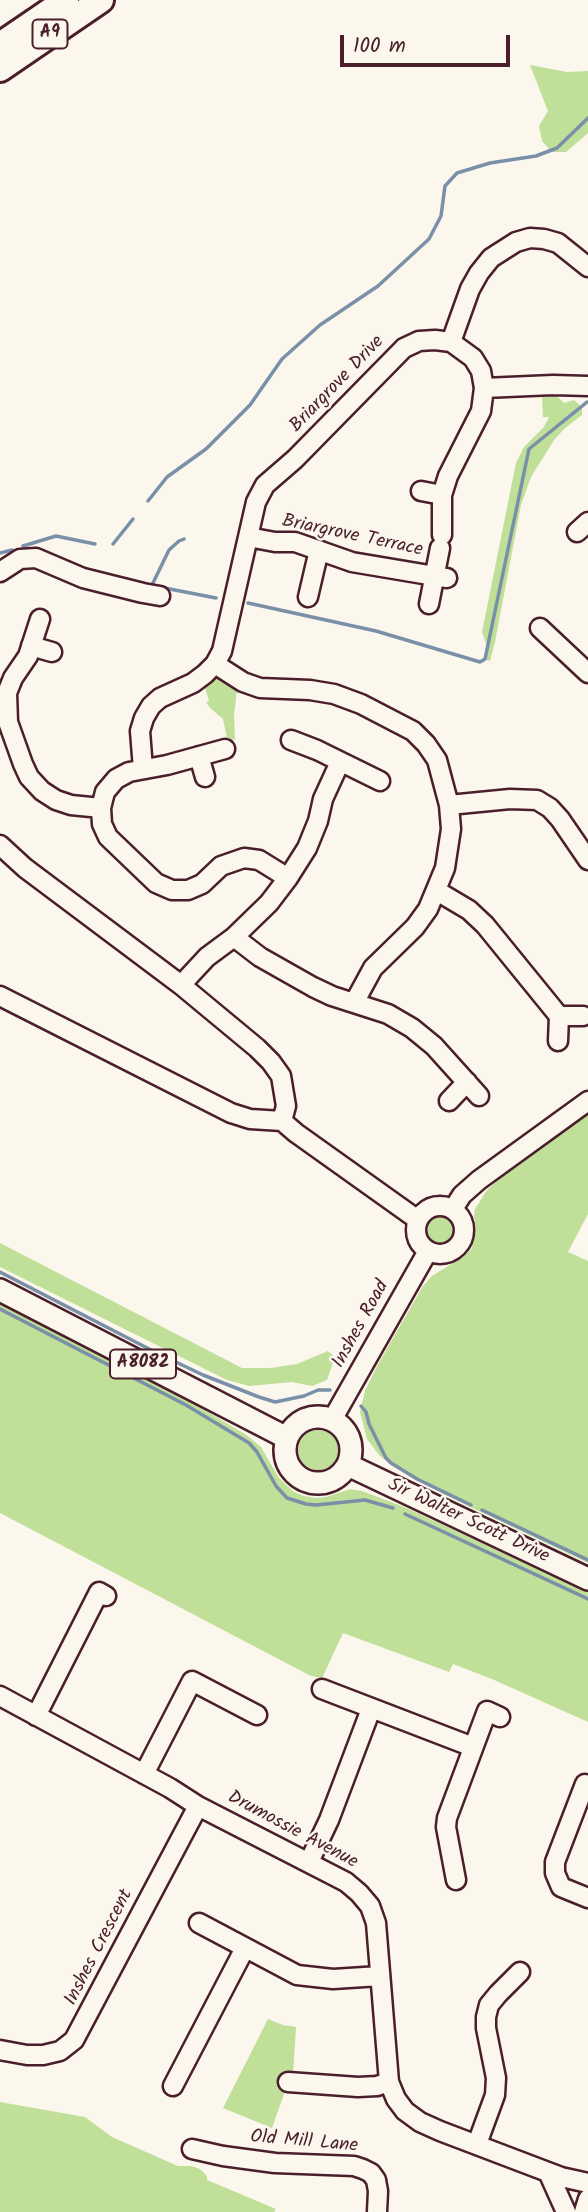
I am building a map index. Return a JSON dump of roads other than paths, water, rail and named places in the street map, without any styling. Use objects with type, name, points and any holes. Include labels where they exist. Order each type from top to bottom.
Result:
[{"type":"highway","name":"A9","points":[[0,45],[66,0]]},
{"type":"highway","name":"A9","points":[[0,69],[101,0]]},
{"type":"main road","name":"A8082","points":[[0,1290],[287,1438]]},
{"type":"main road","points":[[322,1417],[332,1420],[341,1426],[351,1444],[348,1465],[342,1474],[324,1483],[304,1481],[289,1468],[285,1458],[287,1438],[301,1422],[322,1417]]},
{"type":"main road","name":"Sir Walter Scott Drive","points":[[348,1465],[588,1579]]},
{"type":"street","points":[[429,604],[441,577],[442,495],[448,476],[481,411],[484,388],[481,371],[473,358],[451,342],[470,289],[491,258],[516,242],[530,239],[558,243],[588,267]]},
{"type":"street","name":"Briargrove Drive","points":[[215,664],[222,651],[256,502],[265,485],[295,459],[404,348],[419,341],[451,342]]},
{"type":"street","points":[[484,388],[588,386]]},
{"type":"street","points":[[421,491],[442,495]]},
{"type":"street","name":"Briargrove Terrace","points":[[248,537],[275,542],[295,542],[352,562],[441,577]]},
{"type":"street","points":[[308,597],[319,550]]},
{"type":"street","points":[[0,572],[19,559],[36,558],[83,578],[160,596]]},
{"type":"street","points":[[40,619],[28,656],[10,686],[6,707],[8,722],[29,777],[43,791],[56,800],[71,805],[101,808]]},
{"type":"street","points":[[540,628],[588,673]]},
{"type":"street","points":[[31,646],[52,652]]},
{"type":"street","points":[[143,769],[140,732],[151,706],[160,698],[193,683],[215,664],[243,682],[260,688],[310,690],[334,694],[361,704],[397,721],[413,731],[426,744],[436,760],[449,805],[450,850],[437,891],[428,909],[415,927],[373,968],[355,1003]]},
{"type":"street","points":[[291,740],[380,781]]},
{"type":"street","points":[[225,749],[130,772],[116,779],[105,792],[101,808],[102,824],[108,837],[156,883],[172,890],[188,890],[202,884],[221,866],[244,858],[259,860],[288,878]]},
{"type":"street","points":[[199,757],[205,778]]},
{"type":"street","points":[[181,985],[206,957],[234,937],[269,903],[288,878],[307,848],[323,799],[340,762]]},
{"type":"street","points":[[449,805],[510,799],[536,800],[550,808],[560,819],[588,860]]},
{"type":"street","points":[[0,845],[250,1041],[281,1076],[286,1106],[282,1121]]},
{"type":"street","points":[[437,891],[469,910],[485,925],[559,1016],[558,1041]]},
{"type":"street","points":[[234,937],[260,957],[313,987],[388,1014],[412,1028],[434,1046],[472,1089],[449,1101]]},
{"type":"street","points":[[0,996],[231,1112],[250,1119],[282,1121],[418,1220]]},
{"type":"street","points":[[559,1016],[583,1016]]},
{"type":"street","points":[[453,1209],[462,1195],[479,1181],[588,1101]]},
{"type":"street","points":[[433,1206],[453,1209],[463,1222],[464,1230],[458,1245],[444,1254],[428,1251],[422,1247],[416,1234],[418,1220],[421,1214],[433,1206]]},
{"type":"street","name":"Inshes Road","points":[[332,1420],[428,1251]]},
{"type":"street","points":[[36,1716],[99,1592],[107,1596]]},
{"type":"street","points":[[144,1774],[185,1677],[246,1714]]},
{"type":"street","points":[[332,1688],[370,1709],[473,1747]]},
{"type":"street","name":"Drumossie Avenue","points":[[0,1696],[198,1806],[346,1882],[370,1906],[376,1923],[388,2082],[396,2099],[420,2122],[548,2172],[588,2183]]},
{"type":"street","points":[[309,1862],[329,1820],[370,1709]]},
{"type":"street","points":[[449,1871],[447,1818],[487,1711],[500,1717]]},
{"type":"street","points":[[587,1782],[555,1862],[555,1873],[561,1888],[588,1898]]},
{"type":"street","name":"Inshes Crescent","points":[[0,2050],[43,2055],[60,2051],[74,2040],[198,1806]]},
{"type":"street","points":[[210,1923],[244,1948],[298,1975],[333,1979],[380,1976]]},
{"type":"street","points":[[173,2075],[244,1948]]},
{"type":"street","points":[[477,2144],[495,2095],[496,2078],[486,2017],[489,2006],[510,1976]]},
{"type":"street","points":[[288,2082],[311,2078],[358,2087],[377,2086],[388,2082]]},
{"type":"street","name":"Old Mill Lane","points":[[192,2149],[221,2163],[354,2166],[363,2169],[371,2173],[376,2180],[379,2191],[377,2212]]},
{"type":"street","points":[[548,2172],[566,2212]]},
{"type":"street","points":[[584,2212],[588,2199]]},
{"type":"waterway","points":[[148,501],[167,477],[206,449],[250,405],[282,359],[320,325],[378,286],[429,239],[441,216],[445,186],[457,173],[490,163],[536,156],[557,148],[588,118]]},
{"type":"waterway","points":[[248,603],[376,631],[480,662],[485,659],[529,449],[587,402]]},
{"type":"waterway","points":[[113,544],[133,519]]},
{"type":"waterway","points":[[23,546],[56,536],[95,544]]},
{"type":"waterway","points":[[152,585],[169,550],[184,539]]},
{"type":"waterway","points":[[0,553],[12,550]]},
{"type":"waterway","points":[[144,584],[216,598]]},
{"type":"waterway","points":[[0,1272],[155,1352],[259,1397],[275,1402],[318,1390],[330,1390]]},
{"type":"waterway","points":[[0,1309],[186,1405],[249,1443],[276,1486],[287,1498],[316,1505],[365,1500],[393,1508]]},
{"type":"waterway","points":[[361,1406],[391,1463],[471,1505]]},
{"type":"waterway","points":[[482,1510],[588,1560]]},
{"type":"waterway","points":[[405,1514],[588,1599]]}]
